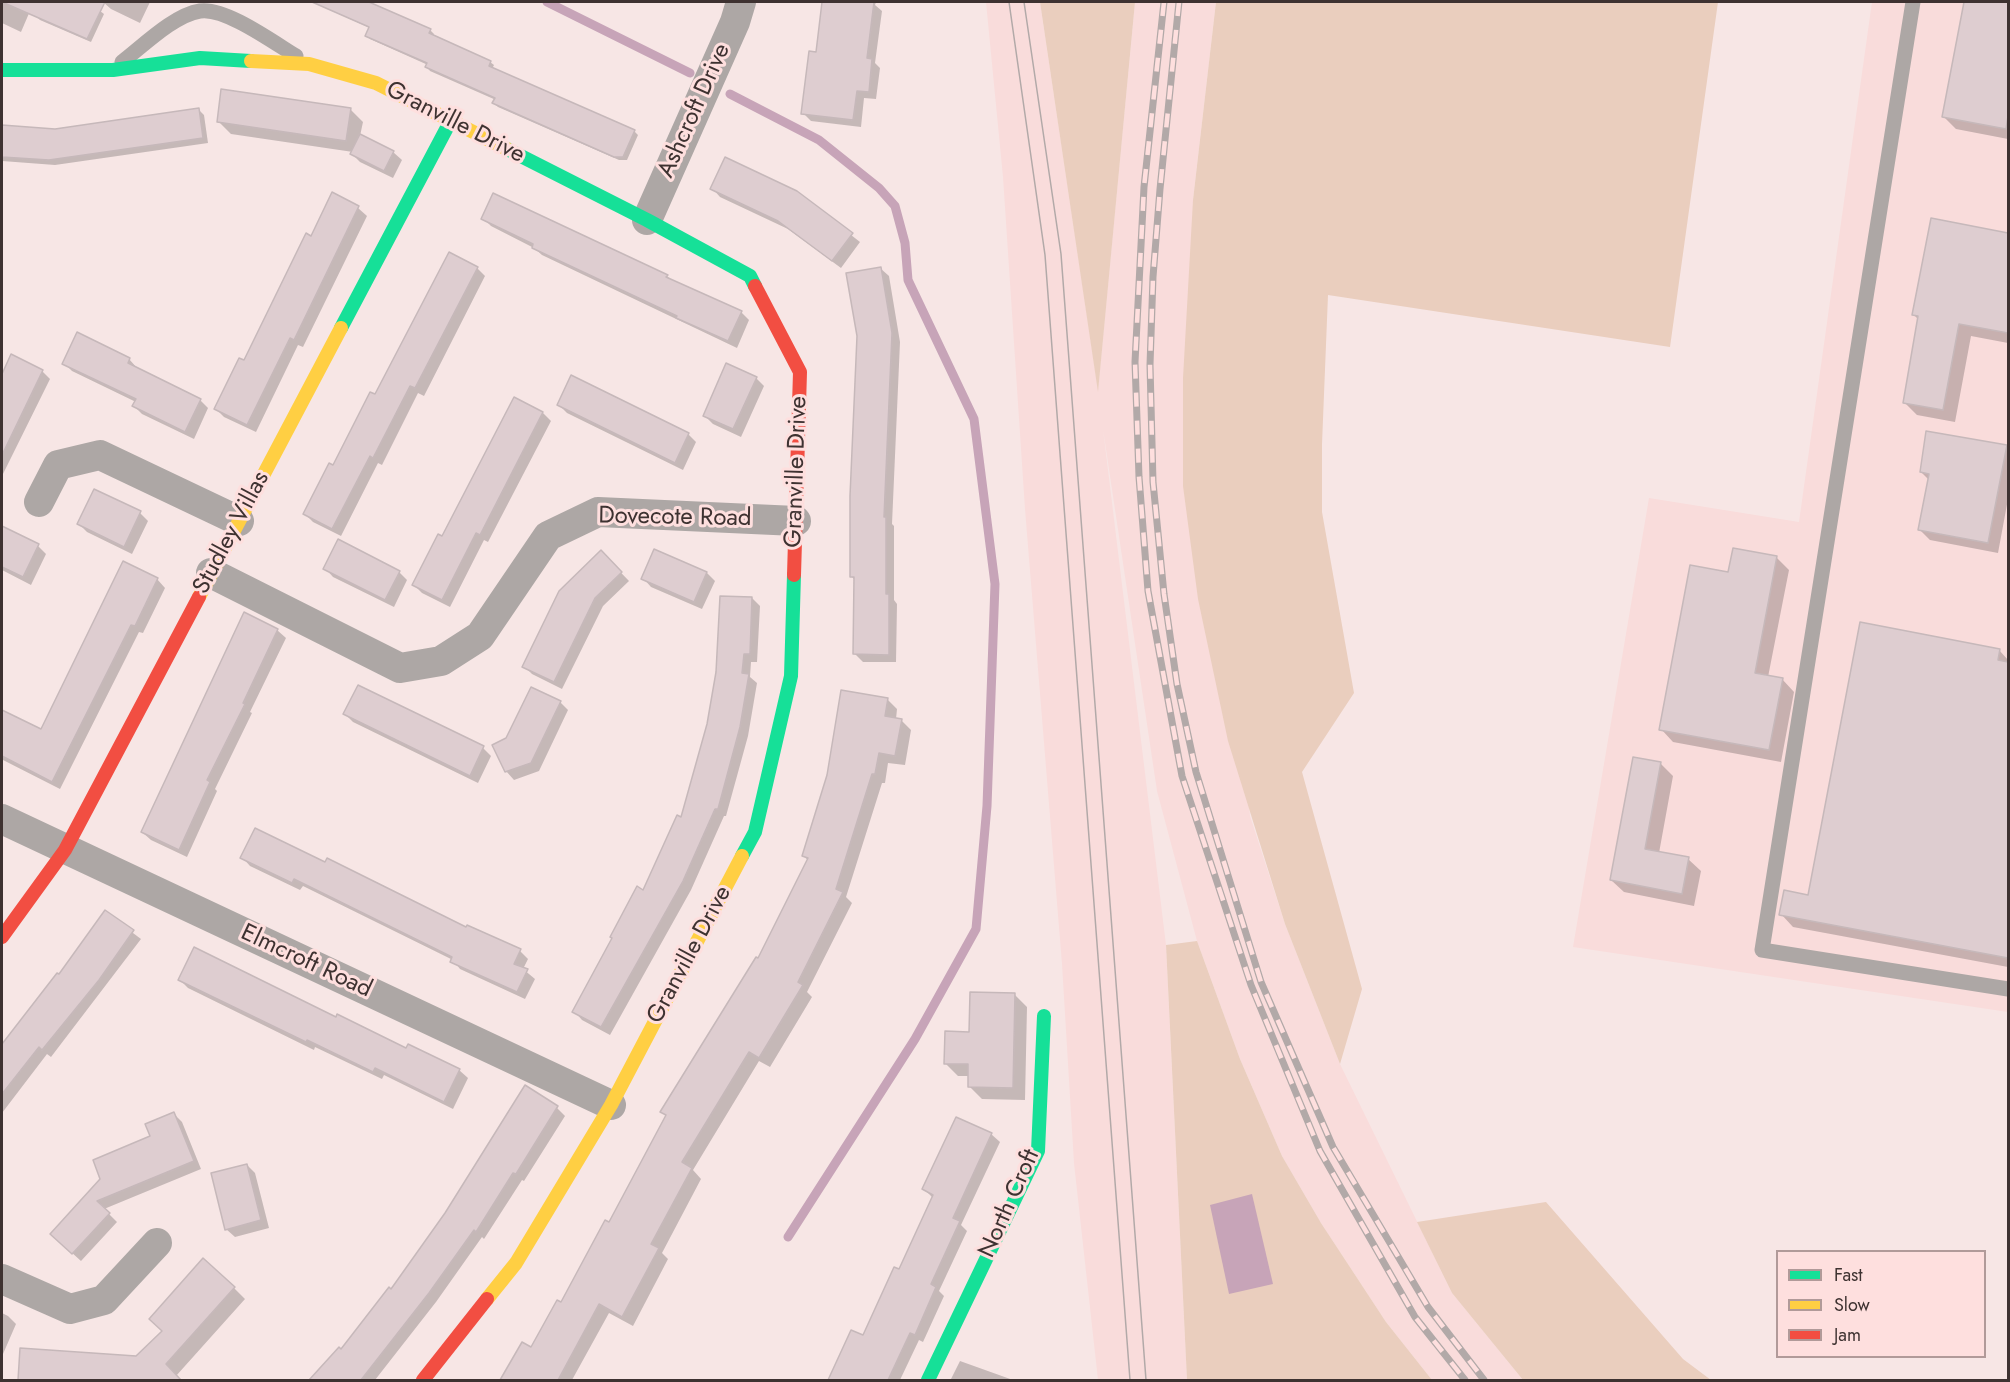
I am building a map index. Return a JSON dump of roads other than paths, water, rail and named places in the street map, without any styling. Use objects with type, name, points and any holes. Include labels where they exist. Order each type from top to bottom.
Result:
[{"type":"street","name":"Ashcroft Drive","points":[[647,220],[735,22],[741,2]]},
{"type":"street","name":"Granville Drive","points":[[2,70],[113,70],[200,58],[309,64],[376,83],[647,220],[750,276],[800,372],[791,676],[755,832],[611,1105],[516,1263],[423,1380]]},
{"type":"street","name":"Studley Villas","points":[[2,937],[65,850],[450,122]]},
{"type":"street","name":"Studley Villas","points":[[39,502],[58,465],[100,455],[239,521]]},
{"type":"street","name":"Dovecote Road","points":[[211,573],[400,668],[441,661],[480,636],[548,536],[598,512],[796,521]]},
{"type":"street","name":"Elmcroft Road","points":[[2,819],[611,1105]]},
{"type":"street","name":"North Croft","points":[[928,1380],[1038,1151],[1044,1016]]},
{"type":"street","points":[[2,1279],[70,1309],[104,1300],[157,1243]]},
{"type":"lane","points":[[1913,2],[1761,950],[2008,989]]},
{"type":"lane","points":[[113,70],[176,20],[200,11],[225,14],[309,64]]},
{"type":"waterway","points":[[547,2],[690,73]]},
{"type":"waterway","points":[[730,94],[819,140],[879,188],[895,206],[905,243],[908,280],[974,419],[995,584],[987,806],[976,929],[915,1039],[788,1237]]},
{"type":"tram line","points":[[1009,2],[1045,255],[1130,1380]]},
{"type":"tram line","points":[[1024,2],[1061,254],[1146,1380]]},
{"type":"railway","points":[[1164,2],[1144,187],[1135,362],[1139,477],[1148,591],[1182,776],[1251,985],[1320,1151],[1415,1317],[1465,1380]]},
{"type":"railway","points":[[1179,2],[1160,189],[1153,277],[1150,365],[1153,482],[1164,594],[1177,684],[1196,772],[1261,982],[1333,1147],[1428,1307],[1484,1380]]}]
